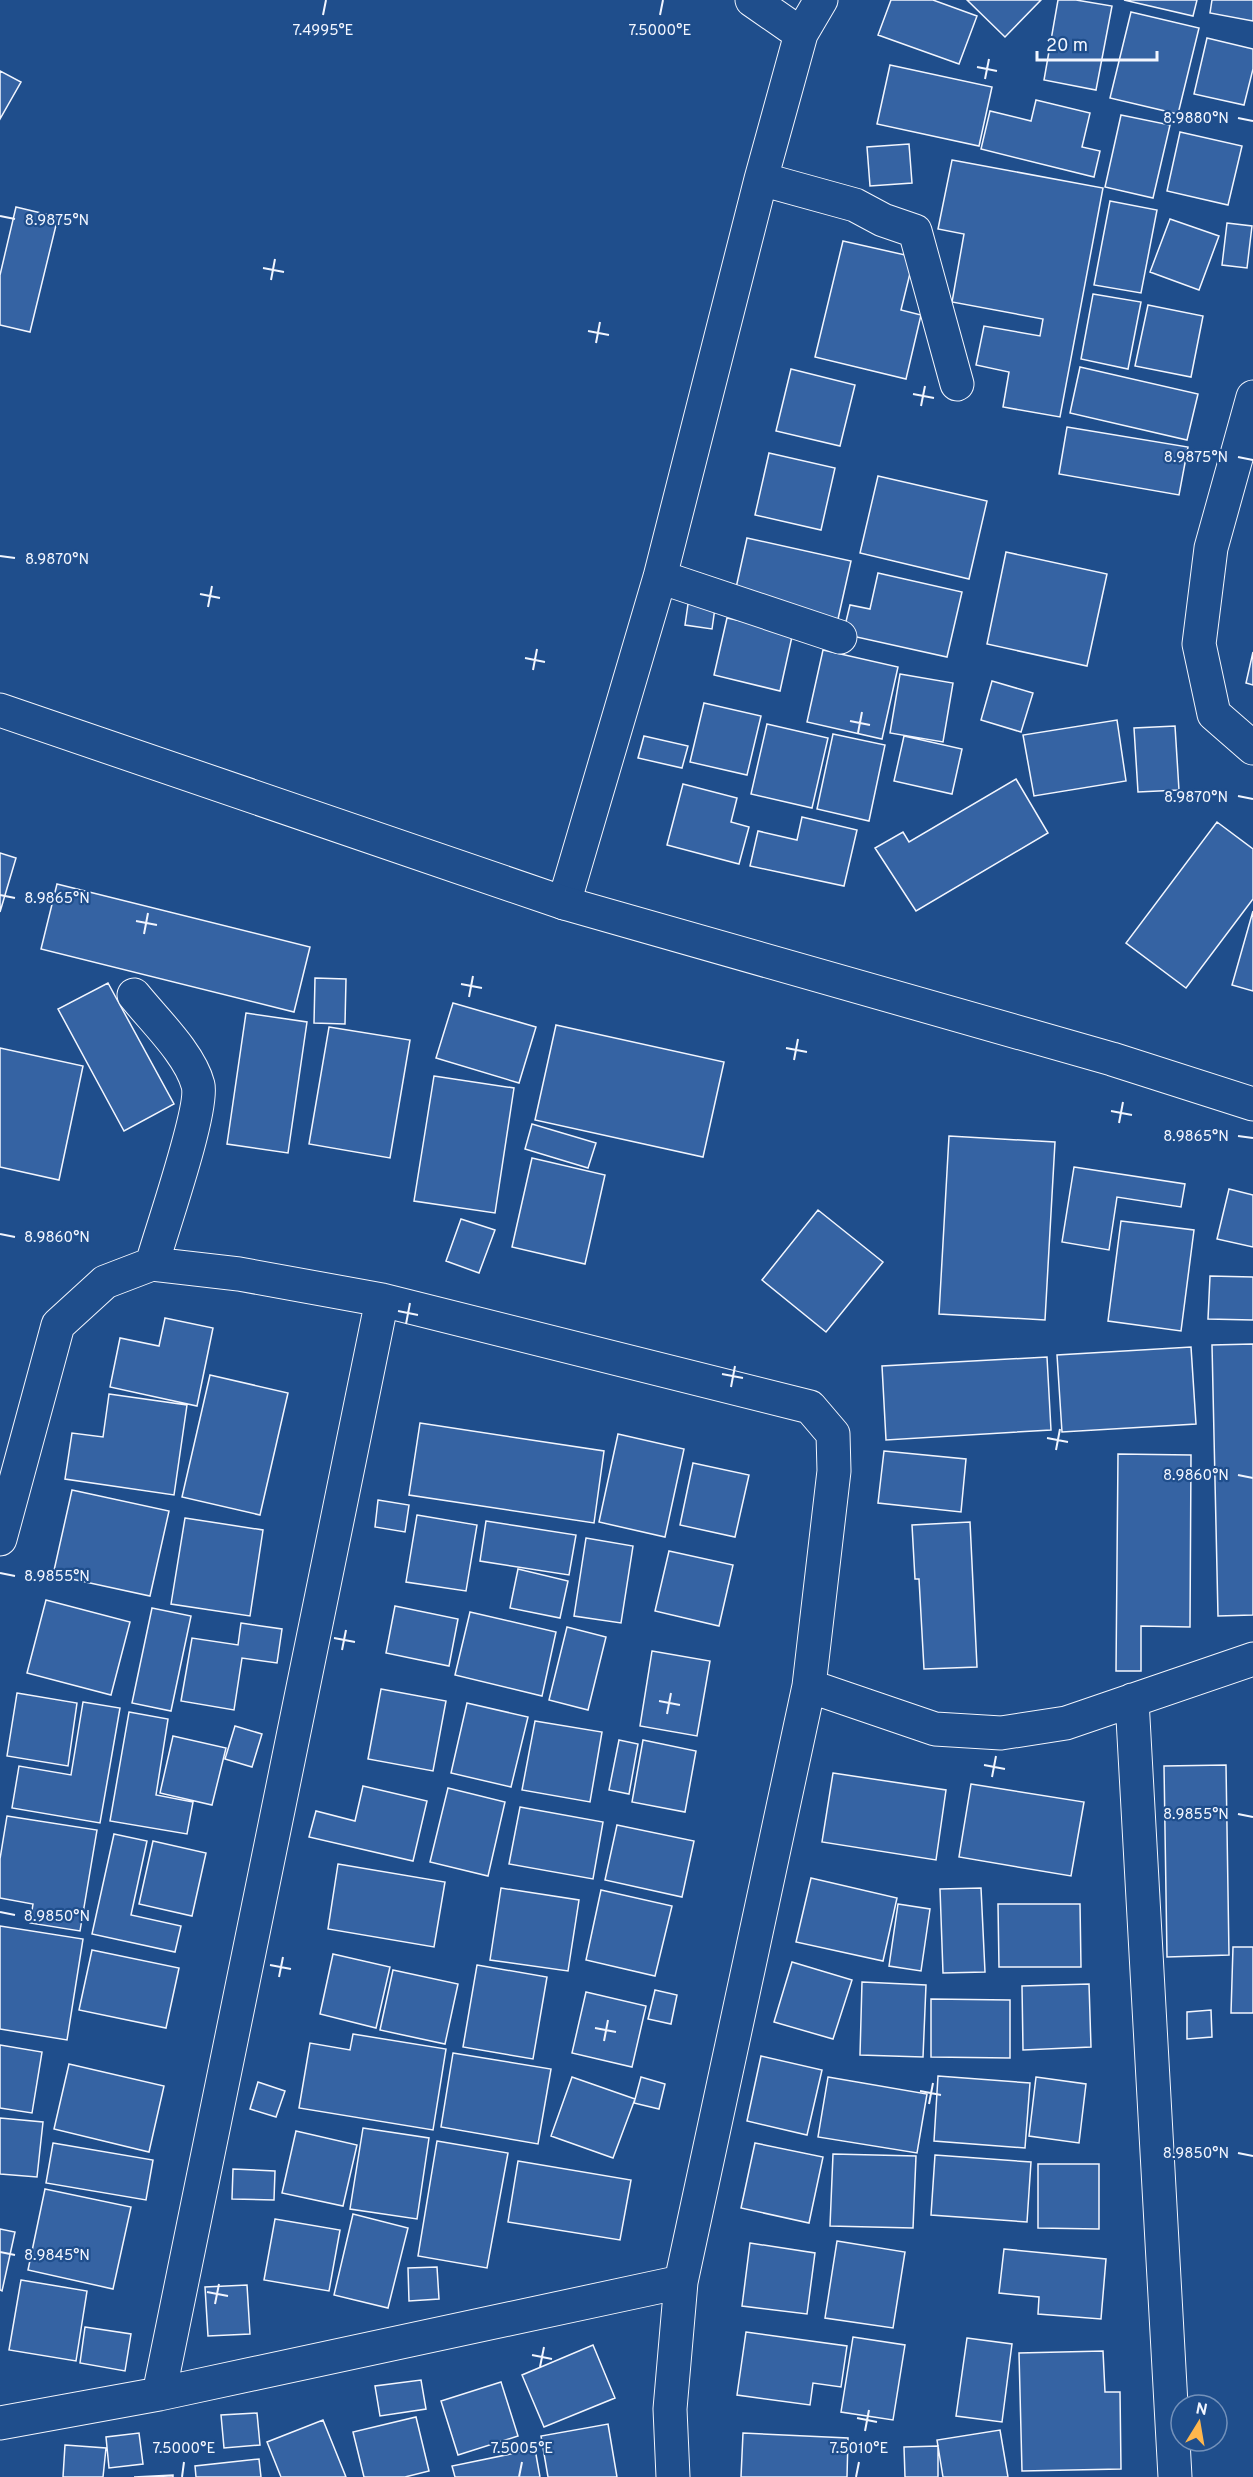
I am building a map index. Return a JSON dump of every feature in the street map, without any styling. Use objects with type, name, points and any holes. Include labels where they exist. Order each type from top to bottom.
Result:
[{"type":"street","points":[[752,0],[801,34]]},
{"type":"street","points":[[564,903],[660,578],[761,178],[801,34],[821,0]]},
{"type":"street","points":[[761,178],[855,205],[883,220],[915,231],[957,384]]},
{"type":"street","points":[[1253,397],[1211,548],[1199,644],[1214,714],[1253,748]]},
{"type":"street","points":[[660,578],[840,638]]},
{"type":"street","points":[[0,710],[564,903],[1112,1059],[1253,1104]]},
{"type":"street","points":[[134,995],[188,1062],[198,1087],[196,1113],[152,1264]]},
{"type":"street","points":[[0,1539],[58,1325],[105,1282],[152,1264],[239,1274],[382,1300],[810,1407],[833,1434],[834,1471],[809,1686],[681,2282],[670,2409],[673,2477]]},
{"type":"street","points":[[159,2394],[382,1300]]},
{"type":"street","points":[[809,1686],[936,1729],[1001,1732],[1066,1723],[1253,1659]]},
{"type":"street","points":[[1132,1700],[1175,2477]]},
{"type":"street","points":[[0,2423],[159,2394],[681,2282]]},
{"type":"building","points":[[891,0],[933,0],[977,16],[959,64],[878,35]]},
{"type":"building","points":[[967,0],[1041,0],[1005,37]]},
{"type":"building","points":[[1058,0],[1076,0],[1112,6],[1096,90],[1044,80]]},
{"type":"building","points":[[1124,0],[1197,0],[1193,16]]},
{"type":"building","points":[[1212,0],[1253,0],[1253,21],[1210,13]]},
{"type":"building","points":[[1131,12],[1199,28],[1178,114],[1110,98]]},
{"type":"building","points":[[1207,38],[1253,49],[1253,69],[1244,105],[1194,94]]},
{"type":"building","points":[[890,65],[992,87],[979,146],[877,124]]},
{"type":"building","points":[[0,71],[21,82],[0,119]]},
{"type":"building","points":[[1036,100],[1090,113],[1082,147],[1100,151],[1094,177],[981,149],[990,111],[1031,121]]},
{"type":"building","points":[[1121,115],[1170,125],[1153,198],[1105,187]]},
{"type":"building","points":[[1180,132],[1242,146],[1228,205],[1167,191]]},
{"type":"building","points":[[909,144],[912,183],[870,186],[867,147]]},
{"type":"building","points":[[952,160],[1103,188],[1060,417],[1003,407],[1009,372],[976,365],[984,326],[1040,336],[1043,319],[952,302],[964,234],[938,229]]},
{"type":"building","points":[[1110,201],[1157,210],[1141,293],[1094,285]]},
{"type":"building","points":[[16,207],[58,217],[30,332],[0,325],[0,275]]},
{"type":"building","points":[[1170,219],[1219,236],[1199,290],[1150,272]]},
{"type":"building","points":[[1227,223],[1252,226],[1247,268],[1222,265]]},
{"type":"building","points":[[843,241],[914,257],[901,310],[921,315],[906,379],[815,357]]},
{"type":"building","points":[[1093,294],[1141,302],[1128,369],[1081,359]]},
{"type":"building","points":[[1148,305],[1203,316],[1191,377],[1135,366]]},
{"type":"building","points":[[1080,367],[1198,394],[1187,440],[1070,413]]},
{"type":"building","points":[[791,369],[855,385],[840,446],[776,431]]},
{"type":"building","points":[[1067,427],[1188,447],[1179,495],[1059,474]]},
{"type":"building","points":[[769,453],[835,468],[821,530],[755,515]]},
{"type":"building","points":[[878,476],[987,501],[969,579],[860,553]]},
{"type":"building","points":[[747,538],[851,561],[838,619],[734,597]]},
{"type":"building","points":[[1006,552],[1107,574],[1087,666],[987,644]]},
{"type":"building","points":[[878,573],[962,592],[947,657],[843,634],[850,605],[870,609]]},
{"type":"building","points":[[689,597],[716,601],[712,629],[685,625]]},
{"type":"building","points":[[727,618],[793,632],[780,691],[714,675]]},
{"type":"building","points":[[823,650],[898,667],[882,739],[807,722]]},
{"type":"building","points":[[1253,652],[1253,685],[1246,683]]},
{"type":"building","points":[[900,674],[953,683],[943,742],[890,733]]},
{"type":"building","points":[[992,681],[1033,693],[1021,732],[981,720]]},
{"type":"building","points":[[704,703],[761,716],[747,775],[690,762]]},
{"type":"building","points":[[1117,720],[1126,781],[1034,796],[1023,735]]},
{"type":"building","points":[[767,724],[828,738],[812,808],[751,794]]},
{"type":"building","points":[[1175,726],[1179,790],[1138,792],[1134,728]]},
{"type":"building","points":[[833,734],[885,745],[869,821],[817,809]]},
{"type":"building","points":[[644,736],[688,746],[682,768],[638,758]]},
{"type":"building","points":[[904,736],[962,749],[952,794],[894,781]]},
{"type":"building","points":[[1016,779],[1048,833],[916,911],[875,848],[903,832],[909,842]]},
{"type":"building","points":[[683,784],[737,798],[731,822],[749,827],[739,864],[667,845]]},
{"type":"building","points":[[802,817],[857,830],[844,886],[750,866],[758,831],[797,840]]},
{"type":"building","points":[[1217,822],[1253,849],[1253,899],[1186,988],[1126,943]]},
{"type":"building","points":[[0,853],[16,858],[0,912]]},
{"type":"building","points":[[57,884],[310,947],[294,1012],[41,949]]},
{"type":"building","points":[[1253,911],[1253,991],[1232,985]]},
{"type":"building","points":[[315,978],[346,979],[345,1024],[314,1023]]},
{"type":"building","points":[[108,983],[174,1104],[124,1131],[58,1009]]},
{"type":"building","points":[[453,1003],[536,1027],[519,1083],[436,1058]]},
{"type":"building","points":[[246,1013],[307,1022],[288,1153],[227,1144]]},
{"type":"building","points":[[556,1025],[724,1062],[703,1157],[535,1120]]},
{"type":"building","points":[[329,1027],[410,1040],[390,1158],[309,1144]]},
{"type":"building","points":[[0,1048],[83,1066],[59,1180],[0,1167]]},
{"type":"building","points":[[434,1076],[514,1088],[495,1213],[414,1201]]},
{"type":"building","points":[[532,1124],[596,1143],[588,1168],[525,1149]]},
{"type":"building","points":[[949,1136],[1055,1142],[1045,1320],[939,1314]]},
{"type":"building","points":[[532,1158],[605,1175],[585,1264],[512,1247]]},
{"type":"building","points":[[1074,1167],[1185,1184],[1181,1207],[1117,1197],[1109,1250],[1062,1242]]},
{"type":"building","points":[[1229,1189],[1253,1195],[1253,1247],[1217,1239]]},
{"type":"building","points":[[818,1210],[883,1262],[826,1332],[762,1280]]},
{"type":"building","points":[[461,1219],[495,1230],[479,1273],[446,1261]]},
{"type":"building","points":[[1121,1221],[1194,1230],[1181,1331],[1108,1321]]},
{"type":"building","points":[[1210,1276],[1253,1277],[1253,1320],[1208,1319]]},
{"type":"building","points":[[165,1318],[213,1328],[197,1406],[110,1387],[120,1338],[159,1346]]},
{"type":"building","points":[[1253,1344],[1253,1615],[1218,1616],[1212,1345]]},
{"type":"building","points":[[1191,1347],[1196,1424],[1062,1432],[1057,1355]]},
{"type":"building","points":[[1047,1357],[1051,1430],[886,1440],[882,1366]]},
{"type":"building","points":[[210,1375],[288,1393],[260,1515],[182,1497]]},
{"type":"building","points":[[109,1394],[187,1405],[174,1495],[65,1479],[72,1433],[103,1437]]},
{"type":"building","points":[[420,1423],[604,1451],[594,1523],[409,1495]]},
{"type":"building","points":[[618,1434],[684,1449],[665,1537],[599,1522]]},
{"type":"building","points":[[884,1451],[966,1459],[961,1512],[878,1503]]},
{"type":"building","points":[[1118,1454],[1191,1455],[1190,1627],[1141,1626],[1141,1671],[1116,1671]]},
{"type":"building","points":[[693,1463],[749,1475],[735,1537],[680,1525]]},
{"type":"building","points":[[72,1490],[169,1511],[150,1596],[53,1575]]},
{"type":"building","points":[[378,1500],[409,1505],[405,1532],[375,1527]]},
{"type":"building","points":[[417,1515],[477,1525],[466,1591],[406,1582]]},
{"type":"building","points":[[185,1518],[263,1530],[250,1616],[171,1604]]},
{"type":"building","points":[[486,1521],[576,1535],[569,1575],[480,1561]]},
{"type":"building","points":[[970,1522],[977,1667],[924,1669],[919,1579],[915,1579],[912,1525]]},
{"type":"building","points":[[586,1538],[633,1546],[621,1623],[574,1616]]},
{"type":"building","points":[[669,1551],[733,1565],[719,1626],[655,1611]]},
{"type":"building","points":[[518,1569],[568,1581],[560,1618],[510,1608]]},
{"type":"building","points":[[46,1600],[130,1622],[111,1695],[27,1673]]},
{"type":"building","points":[[395,1606],[458,1619],[449,1666],[386,1653]]},
{"type":"building","points":[[152,1608],[191,1616],[171,1711],[132,1703]]},
{"type":"building","points":[[470,1612],[556,1632],[542,1696],[455,1675]]},
{"type":"building","points":[[241,1623],[282,1629],[277,1663],[242,1658],[234,1710],[181,1701],[192,1638],[238,1645]]},
{"type":"building","points":[[567,1627],[606,1637],[588,1710],[549,1700]]},
{"type":"building","points":[[652,1651],[710,1661],[697,1736],[640,1726]]},
{"type":"building","points":[[381,1689],[446,1701],[433,1771],[368,1759]]},
{"type":"building","points":[[17,1693],[77,1703],[68,1766],[7,1756]]},
{"type":"building","points":[[83,1702],[120,1708],[100,1823],[12,1808],[19,1766],[71,1775]]},
{"type":"building","points":[[467,1703],[528,1717],[511,1787],[451,1773]]},
{"type":"building","points":[[129,1712],[168,1719],[156,1795],[193,1802],[187,1834],[110,1821]]},
{"type":"building","points":[[535,1721],[602,1732],[590,1802],[522,1790]]},
{"type":"building","points":[[235,1726],[262,1734],[252,1767],[225,1759]]},
{"type":"building","points":[[173,1736],[226,1748],[212,1805],[160,1793]]},
{"type":"building","points":[[619,1740],[638,1744],[629,1794],[609,1790]]},
{"type":"building","points":[[643,1740],[696,1751],[685,1812],[632,1802]]},
{"type":"building","points":[[1226,1765],[1229,1955],[1167,1957],[1164,1766]]},
{"type":"building","points":[[833,1773],[946,1790],[936,1860],[822,1842]]},
{"type":"building","points":[[971,1784],[1084,1802],[1071,1876],[959,1857]]},
{"type":"building","points":[[363,1786],[427,1801],[413,1861],[309,1837],[316,1811],[355,1821]]},
{"type":"building","points":[[448,1788],[505,1802],[488,1876],[430,1862]]},
{"type":"building","points":[[520,1807],[603,1822],[593,1879],[509,1864]]},
{"type":"building","points":[[7,1816],[97,1830],[80,1931],[30,1923],[33,1904],[0,1898],[0,1859]]},
{"type":"building","points":[[617,1825],[694,1841],[682,1897],[605,1880]]},
{"type":"building","points":[[114,1834],[147,1841],[131,1915],[181,1926],[175,1952],[92,1934]]},
{"type":"building","points":[[153,1841],[206,1853],[192,1916],[139,1904]]},
{"type":"building","points":[[338,1864],[445,1882],[434,1947],[328,1929]]},
{"type":"building","points":[[811,1878],[897,1898],[883,1961],[796,1942]]},
{"type":"building","points":[[501,1888],[579,1900],[568,1971],[490,1960]]},
{"type":"building","points":[[981,1888],[985,1972],[943,1973],[940,1889]]},
{"type":"building","points":[[601,1890],[672,1906],[655,1976],[586,1960]]},
{"type":"building","points":[[898,1904],[930,1909],[921,1971],[889,1966]]},
{"type":"building","points":[[998,1904],[1080,1904],[1081,1967],[999,1967]]},
{"type":"building","points":[[0,1926],[83,1939],[67,2040],[0,2029]]},
{"type":"building","points":[[1233,1947],[1253,1947],[1253,2013],[1231,2013]]},
{"type":"building","points":[[92,1950],[179,1968],[166,2028],[79,2010]]},
{"type":"building","points":[[333,1954],[390,1967],[376,2028],[320,2014]]},
{"type":"building","points":[[792,1962],[852,1980],[833,2039],[774,2022]]},
{"type":"building","points":[[477,1965],[547,1977],[533,2059],[463,2047]]},
{"type":"building","points":[[393,1970],[458,1984],[445,2044],[380,2030]]},
{"type":"building","points":[[862,1982],[926,1985],[923,2057],[860,2055]]},
{"type":"building","points":[[1089,1984],[1091,2047],[1023,2050],[1022,1986]]},
{"type":"building","points":[[655,1990],[677,1995],[671,2024],[648,2019]]},
{"type":"building","points":[[586,1992],[646,2006],[632,2067],[572,2053]]},
{"type":"building","points":[[931,1999],[1010,2000],[1010,2058],[931,2057]]},
{"type":"building","points":[[1211,2010],[1212,2037],[1187,2039],[1187,2012]]},
{"type":"building","points":[[353,2034],[446,2049],[433,2130],[299,2108],[310,2043],[350,2050]]},
{"type":"building","points":[[0,2045],[42,2052],[32,2113],[0,2108]]},
{"type":"building","points":[[453,2053],[551,2069],[538,2144],[441,2127]]},
{"type":"building","points":[[761,2056],[822,2070],[807,2135],[747,2121]]},
{"type":"building","points":[[69,2064],[164,2086],[149,2152],[54,2129]]},
{"type":"building","points":[[938,2076],[1030,2083],[1025,2148],[934,2141]]},
{"type":"building","points":[[572,2077],[635,2099],[613,2158],[551,2136]]},
{"type":"building","points":[[641,2077],[665,2084],[659,2109],[634,2103]]},
{"type":"building","points":[[828,2077],[927,2094],[917,2153],[818,2137]]},
{"type":"building","points":[[1036,2077],[1086,2084],[1079,2143],[1029,2136]]},
{"type":"building","points":[[258,2082],[285,2091],[276,2117],[250,2109]]},
{"type":"building","points":[[0,2118],[43,2122],[37,2177],[0,2174]]},
{"type":"building","points":[[363,2128],[429,2138],[417,2219],[350,2209]]},
{"type":"building","points":[[296,2131],[357,2145],[343,2206],[282,2193]]},
{"type":"building","points":[[437,2141],[508,2153],[487,2268],[418,2256]]},
{"type":"building","points":[[53,2143],[153,2160],[146,2200],[46,2183]]},
{"type":"building","points":[[755,2143],[823,2157],[809,2223],[741,2208]]},
{"type":"building","points":[[833,2154],[916,2156],[913,2228],[830,2226]]},
{"type":"building","points":[[935,2155],[1031,2162],[1027,2222],[931,2215]]},
{"type":"building","points":[[518,2161],[631,2180],[620,2240],[508,2222]]},
{"type":"building","points":[[1038,2164],[1099,2164],[1099,2229],[1038,2228]]},
{"type":"building","points":[[233,2169],[275,2171],[274,2200],[232,2199]]},
{"type":"building","points":[[45,2189],[131,2207],[113,2289],[28,2270]]},
{"type":"building","points":[[353,2214],[408,2228],[388,2308],[334,2295]]},
{"type":"building","points":[[275,2219],[340,2230],[329,2291],[264,2280]]},
{"type":"building","points":[[0,2229],[15,2232],[2,2291],[0,2290]]},
{"type":"building","points":[[837,2241],[905,2252],[893,2328],[825,2318]]},
{"type":"building","points":[[750,2243],[815,2253],[807,2314],[742,2306]]},
{"type":"building","points":[[1004,2249],[1106,2259],[1101,2319],[1038,2314],[1039,2297],[999,2293]]},
{"type":"building","points":[[437,2267],[439,2299],[409,2301],[408,2268]]},
{"type":"building","points":[[21,2280],[87,2291],[76,2361],[9,2350]]},
{"type":"building","points":[[247,2285],[250,2334],[208,2336],[205,2287]]},
{"type":"building","points":[[85,2327],[131,2334],[125,2371],[80,2363]]},
{"type":"building","points":[[746,2332],[847,2346],[841,2387],[813,2383],[810,2405],[737,2395]]},
{"type":"building","points":[[853,2337],[905,2345],[893,2420],[841,2412]]},
{"type":"building","points":[[967,2338],[1012,2344],[1002,2422],[956,2416]]},
{"type":"building","points":[[593,2345],[615,2398],[544,2427],[522,2375]]},
{"type":"building","points":[[1103,2351],[1105,2392],[1120,2392],[1121,2469],[1022,2471],[1019,2353]]},
{"type":"building","points":[[421,2380],[426,2409],[380,2416],[375,2386]]},
{"type":"building","points":[[501,2382],[518,2436],[458,2455],[441,2401]]},
{"type":"building","points":[[257,2413],[260,2445],[224,2448],[221,2415]]},
{"type":"building","points":[[416,2417],[429,2471],[405,2477],[364,2477],[353,2432]]},
{"type":"building","points":[[323,2420],[346,2477],[281,2477],[267,2442]]},
{"type":"building","points":[[608,2424],[617,2477],[548,2477],[541,2436]]},
{"type":"building","points":[[1000,2430],[1008,2477],[943,2477],[937,2440]]},
{"type":"building","points":[[139,2433],[143,2464],[109,2468],[106,2437]]},
{"type":"building","points":[[743,2433],[848,2438],[847,2477],[741,2477]]},
{"type":"building","points":[[65,2445],[106,2448],[103,2477],[63,2477]]},
{"type":"building","points":[[938,2446],[938,2477],[905,2477],[904,2447]]},
{"type":"building","points":[[535,2449],[540,2477],[455,2477],[452,2466]]},
{"type":"building","points":[[259,2459],[261,2477],[196,2477],[195,2466]]},
{"type":"building","points":[[173,2475],[173,2477],[134,2477]]}]
